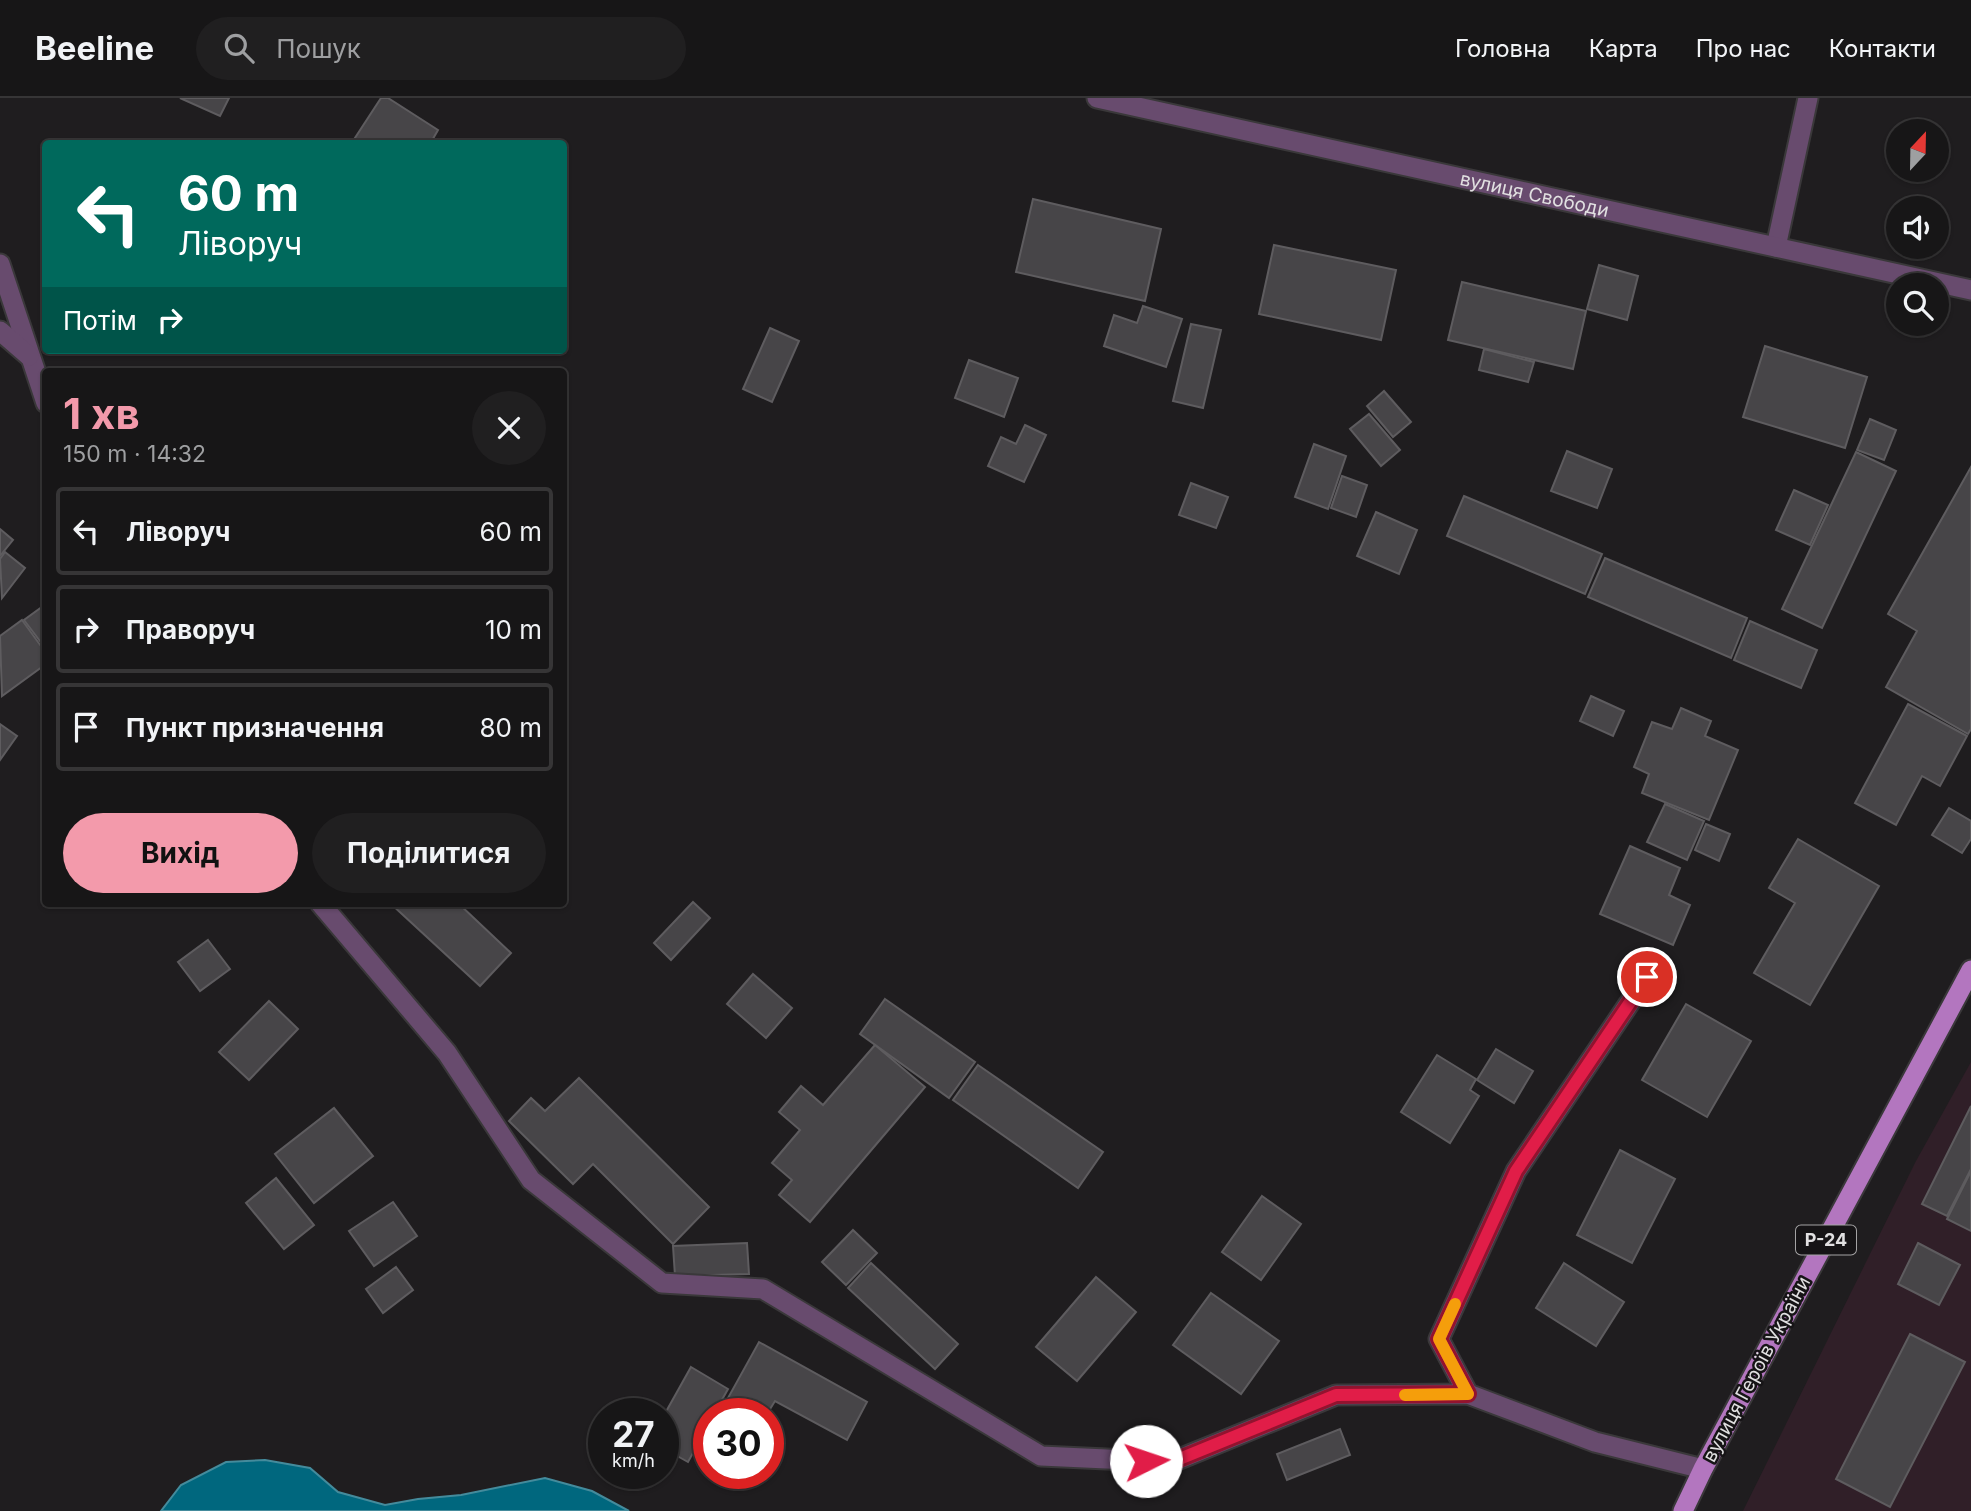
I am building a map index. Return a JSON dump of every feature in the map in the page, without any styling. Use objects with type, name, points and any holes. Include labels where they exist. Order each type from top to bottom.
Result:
[{"type":"main road","name":"вулиця Героїв України","points":[[1683,1511],[1971,970]]},
{"type":"street","name":"вулиця Свободи","points":[[1097,98],[1971,290]]},
{"type":"street","points":[[1776,247],[1808,98]]},
{"type":"street","points":[[0,264],[42,391]]},
{"type":"street","points":[[0,331],[30,357]]},
{"type":"street","points":[[323,907],[447,1054],[531,1180],[662,1283],[763,1289],[1041,1456],[1172,1462],[1336,1395],[1468,1394],[1595,1442],[1703,1469]]},
{"type":"street","points":[[1468,1394],[1439,1339],[1516,1171],[1647,977]]},
{"type":"shaded area","points":[[1971,1062],[1971,1511],[1743,1511],[1916,1161]]},
{"type":"water","points":[[265,1460],[310,1468],[338,1492],[385,1505],[461,1495],[545,1478],[592,1491],[629,1511],[161,1511],[181,1485],[226,1462]]},
{"type":"building","points":[[180,98],[229,98],[220,116]]},
{"type":"building","points":[[381,98],[388,98],[438,130],[432,140],[354,140]]},
{"type":"building","points":[[1033,199],[1161,229],[1145,301],[1016,272]]},
{"type":"building","points":[[1274,245],[1396,270],[1381,340],[1259,314]]},
{"type":"building","points":[[1599,265],[1638,276],[1627,320],[1587,309]]},
{"type":"building","points":[[1462,282],[1586,311],[1573,369],[1448,340]]},
{"type":"building","points":[[1143,306],[1182,319],[1166,367],[1104,346],[1114,315],[1137,323]]},
{"type":"building","points":[[1191,324],[1221,330],[1203,408],[1173,401]]},
{"type":"building","points":[[770,328],[799,341],[772,402],[743,389]]},
{"type":"building","points":[[1765,346],[1867,377],[1845,448],[1743,417]]},
{"type":"building","points":[[1484,349],[1534,362],[1528,382],[1479,370]]},
{"type":"building","points":[[969,360],[1018,378],[1004,417],[955,398]]},
{"type":"building","points":[[1384,391],[1411,422],[1393,437],[1367,406]]},
{"type":"building","points":[[1369,414],[1400,450],[1381,466],[1350,429]]},
{"type":"building","points":[[1870,419],[1896,430],[1884,460],[1857,450]]},
{"type":"building","points":[[1025,425],[1046,435],[1024,482],[988,466],[1001,437],[1016,444]]},
{"type":"building","points":[[1314,444],[1346,456],[1328,509],[1295,497]]},
{"type":"building","points":[[1567,451],[1612,469],[1597,508],[1551,491]]},
{"type":"building","points":[[1856,452],[1896,471],[1822,628],[1782,609]]},
{"type":"building","points":[[1971,467],[1971,729],[1968,734],[1886,687],[1917,631],[1888,614]]},
{"type":"building","points":[[1342,476],[1367,485],[1356,517],[1331,508]]},
{"type":"building","points":[[1191,483],[1228,497],[1216,528],[1179,515]]},
{"type":"building","points":[[1794,490],[1828,505],[1810,545],[1776,530]]},
{"type":"building","points":[[1464,496],[1602,554],[1585,594],[1447,536]]},
{"type":"building","points":[[1376,512],[1417,530],[1399,574],[1357,556]]},
{"type":"building","points":[[0,529],[13,540],[0,556]]},
{"type":"building","points":[[5,552],[25,568],[2,598],[0,559]]},
{"type":"building","points":[[1605,558],[1747,618],[1731,658],[1588,597]]},
{"type":"building","points":[[42,607],[42,644],[24,620]]},
{"type":"building","points":[[22,620],[42,648],[42,667],[2,696],[0,636]]},
{"type":"building","points":[[1750,621],[1817,650],[1801,688],[1734,660]]},
{"type":"building","points":[[1591,696],[1624,711],[1613,736],[1580,721]]},
{"type":"building","points":[[1908,704],[1967,736],[1940,786],[1922,776],[1896,825],[1855,803]]},
{"type":"building","points":[[1681,708],[1711,721],[1705,736],[1738,750],[1709,820],[1642,793],[1649,774],[1634,767],[1652,722],[1672,729]]},
{"type":"building","points":[[0,724],[17,736],[0,760]]},
{"type":"building","points":[[1665,804],[1704,821],[1687,860],[1647,842]]},
{"type":"building","points":[[1949,808],[1971,821],[1971,839],[1962,853],[1932,835]]},
{"type":"building","points":[[1706,824],[1730,834],[1719,861],[1695,850]]},
{"type":"building","points":[[1798,839],[1879,886],[1810,1005],[1754,973],[1795,903],[1769,888]]},
{"type":"building","points":[[1630,846],[1680,868],[1669,895],[1690,905],[1673,945],[1600,914]]},
{"type":"building","points":[[693,902],[710,918],[671,960],[654,943]]},
{"type":"building","points":[[394,907],[462,907],[511,953],[480,986]]},
{"type":"building","points":[[208,940],[230,969],[200,991],[178,962]]},
{"type":"building","points":[[753,974],[792,1008],[766,1038],[727,1004]]},
{"type":"building","points":[[885,999],[975,1062],[949,1098],[860,1034]]},
{"type":"building","points":[[269,1001],[298,1029],[249,1080],[219,1052]]},
{"type":"building","points":[[1686,1004],[1751,1041],[1707,1117],[1642,1080]]},
{"type":"building","points":[[875,1045],[925,1087],[810,1222],[779,1195],[792,1180],[772,1163],[800,1130],[779,1112],[801,1086],[823,1105]]},
{"type":"building","points":[[1496,1049],[1533,1071],[1514,1103],[1477,1080]]},
{"type":"building","points":[[1437,1055],[1476,1079],[1470,1090],[1479,1096],[1450,1143],[1401,1112]]},
{"type":"building","points":[[978,1065],[1103,1152],[1078,1188],[953,1100]]},
{"type":"building","points":[[579,1078],[709,1207],[673,1244],[593,1164],[573,1184],[509,1121],[531,1098],[545,1111]]},
{"type":"building","points":[[1971,1106],[1971,1169],[1947,1216],[1922,1204]]},
{"type":"building","points":[[334,1108],[373,1156],[314,1203],[275,1154]]},
{"type":"building","points":[[1620,1150],[1675,1179],[1632,1263],[1577,1235]]},
{"type":"building","points":[[1971,1171],[1971,1231],[1947,1219]]},
{"type":"building","points":[[276,1178],[314,1225],[284,1249],[246,1203]]},
{"type":"building","points":[[1262,1196],[1301,1224],[1261,1280],[1222,1252]]},
{"type":"building","points":[[393,1202],[417,1236],[374,1266],[349,1231]]},
{"type":"building","points":[[853,1230],[877,1253],[846,1285],[822,1262]]},
{"type":"building","points":[[747,1243],[749,1274],[675,1276],[673,1246]]},
{"type":"building","points":[[1918,1243],[1960,1265],[1939,1305],[1898,1284]]},
{"type":"building","points":[[871,1263],[958,1344],[935,1369],[848,1288]]},
{"type":"building","points":[[1564,1263],[1624,1302],[1596,1346],[1536,1308]]},
{"type":"building","points":[[396,1267],[413,1290],[383,1313],[366,1289]]},
{"type":"building","points":[[1096,1277],[1136,1312],[1077,1381],[1036,1347]]},
{"type":"building","points":[[1211,1293],[1279,1341],[1241,1394],[1173,1345]]},
{"type":"building","points":[[1910,1334],[1965,1362],[1890,1507],[1836,1479]]},
{"type":"building","points":[[759,1342],[867,1402],[847,1440],[784,1406],[784,1398],[728,1398]]},
{"type":"building","points":[[691,1367],[728,1389],[723,1398],[693,1398],[693,1453],[688,1462],[679,1457],[679,1398],[674,1398]]},
{"type":"building","points":[[1340,1429],[1350,1455],[1287,1480],[1277,1454]]},
{"type":"slow traffic","points":[[1405,1395],[1468,1394],[1439,1339],[1455,1304]]},
{"type":"route","points":[[1146,1461],[1172,1462],[1336,1395],[1468,1394],[1439,1339],[1516,1171],[1647,977]]}]
